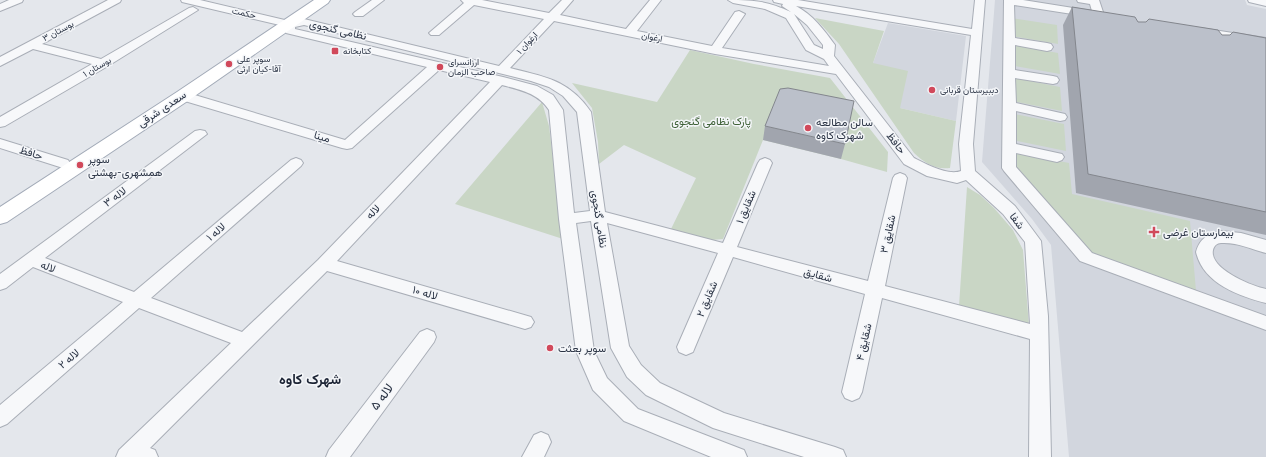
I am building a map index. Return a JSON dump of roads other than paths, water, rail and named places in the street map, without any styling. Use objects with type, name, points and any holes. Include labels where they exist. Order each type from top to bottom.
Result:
[{"type":"main road","name":"سعدی شرقی","points":[[0,217],[183,96],[284,22],[310,0]]},
{"type":"main road","name":"سعدی شرقی","points":[[0,204],[63,162],[284,22],[323,0]]},
{"type":"street","points":[[0,8],[18,0]]},
{"type":"street","name":"بوستان ۳","points":[[0,62],[116,0]]},
{"type":"street","points":[[359,14],[379,0]]},
{"type":"street","points":[[435,33],[470,0]]},
{"type":"street","name":"ارغوان","points":[[470,0],[714,50],[839,71]]},
{"type":"street","name":"ارغوان ۱","points":[[501,74],[568,0]]},
{"type":"street","points":[[630,33],[656,0]]},
{"type":"street","name":"حافظ","points":[[733,0],[768,6],[790,16],[810,47],[828,56],[909,160],[927,171],[957,178],[968,173]]},
{"type":"street","name":"حافظ","points":[[772,0],[797,10],[813,23],[829,45],[828,56]]},
{"type":"street","points":[[778,0],[977,34]]},
{"type":"street","points":[[968,173],[966,144],[980,0]]},
{"type":"street","points":[[1082,0],[1095,2],[1098,15]]},
{"type":"street","points":[[1253,0],[1264,3]]},
{"type":"street","points":[[1113,17],[1009,1],[1009,168],[1086,257],[1266,323]]},
{"type":"street","points":[[232,10],[244,4]]},
{"type":"street","name":"حکمت","points":[[190,5],[232,10],[284,22]]},
{"type":"street","name":"بوستان ۱","points":[[0,123],[104,63],[190,5]]},
{"type":"street","points":[[714,50],[739,14]]},
{"type":"street","name":"نظامی گنجوی","points":[[284,22],[290,31],[436,66],[501,74],[553,84],[568,93],[578,103],[584,112],[598,215],[620,348],[634,371],[653,389],[720,421],[835,457]]},
{"type":"street","name":"نظامی گنجوی","points":[[284,22],[304,22],[501,74],[548,98],[556,110],[567,219],[585,351],[600,384],[631,414],[736,457]]},
{"type":"street","points":[[1190,30],[1208,38],[1266,42]]},
{"type":"street","points":[[1009,40],[1047,47]]},
{"type":"street","points":[[31,45],[104,63]]},
{"type":"street","name":"مینا","points":[[183,96],[347,144],[436,66]]},
{"type":"street","points":[[1009,73],[1053,80]]},
{"type":"street","name":"لاله","points":[[136,455],[245,341],[324,264],[501,74]]},
{"type":"street","points":[[1009,106],[1060,117]]},
{"type":"street","name":"لاله ۳","points":[[0,283],[200,134]]},
{"type":"street","name":"حافظ","points":[[0,143],[63,162]]},
{"type":"street","points":[[1009,147],[1057,157]]},
{"type":"street","name":"لاله ۱","points":[[137,301],[296,163]]},
{"type":"street","name":"شقایق ۱","points":[[727,251],[765,163]]},
{"type":"street","name":"شفا","points":[[968,173],[1009,210],[1033,241],[1036,264],[1039,334],[1040,457]]},
{"type":"street","name":"شقایق ۳","points":[[876,291],[900,178]]},
{"type":"street","points":[[567,219],[598,215]]},
{"type":"street","name":"شقایق","points":[[598,215],[1039,334]]},
{"type":"street","points":[[1266,247],[1236,233],[1212,239],[1206,245],[1204,253],[1208,263],[1216,272],[1229,282],[1244,290],[1266,296]]},
{"type":"street","name":"شقایق ۲","points":[[686,347],[727,251]]},
{"type":"street","name":"لاله","points":[[31,260],[245,341]]},
{"type":"street","name":"لاله ۱۰","points":[[324,264],[525,322]]},
{"type":"street","name":"شقایق ۴","points":[[852,392],[876,291]]},
{"type":"street","name":"لاله ۲","points":[[0,418],[137,301]]},
{"type":"street","name":"لاله ۵","points":[[337,457],[427,337]]},
{"type":"place","name":"کتابخانه","points":[[335,51]]},
{"type":"place","name":"سوپر علی آقا-کیان ارثی","points":[[229,64]]},
{"type":"place","name":"ارزانسرای صاحب الزمان","points":[[440,67]]},
{"type":"place","name":"دببیرستان قربانی","points":[[932,90]]},
{"type":"place","name":"سالن مطالعه شهرک کاوه","points":[[808,128]]},
{"type":"place","name":"سوپر همشهری-بهشتی","points":[[80,165]]},
{"type":"place","name":"بیمارستان غرضی","points":[[1154,232]]},
{"type":"place","name":"سوپر بعثت","points":[[550,348]]},
{"type":"district","name":"شهرک کاوه","points":[[310,379]]},
{"type":"park label","name":"پارک نظامی گنجوی","points":[[711,121]]}]
